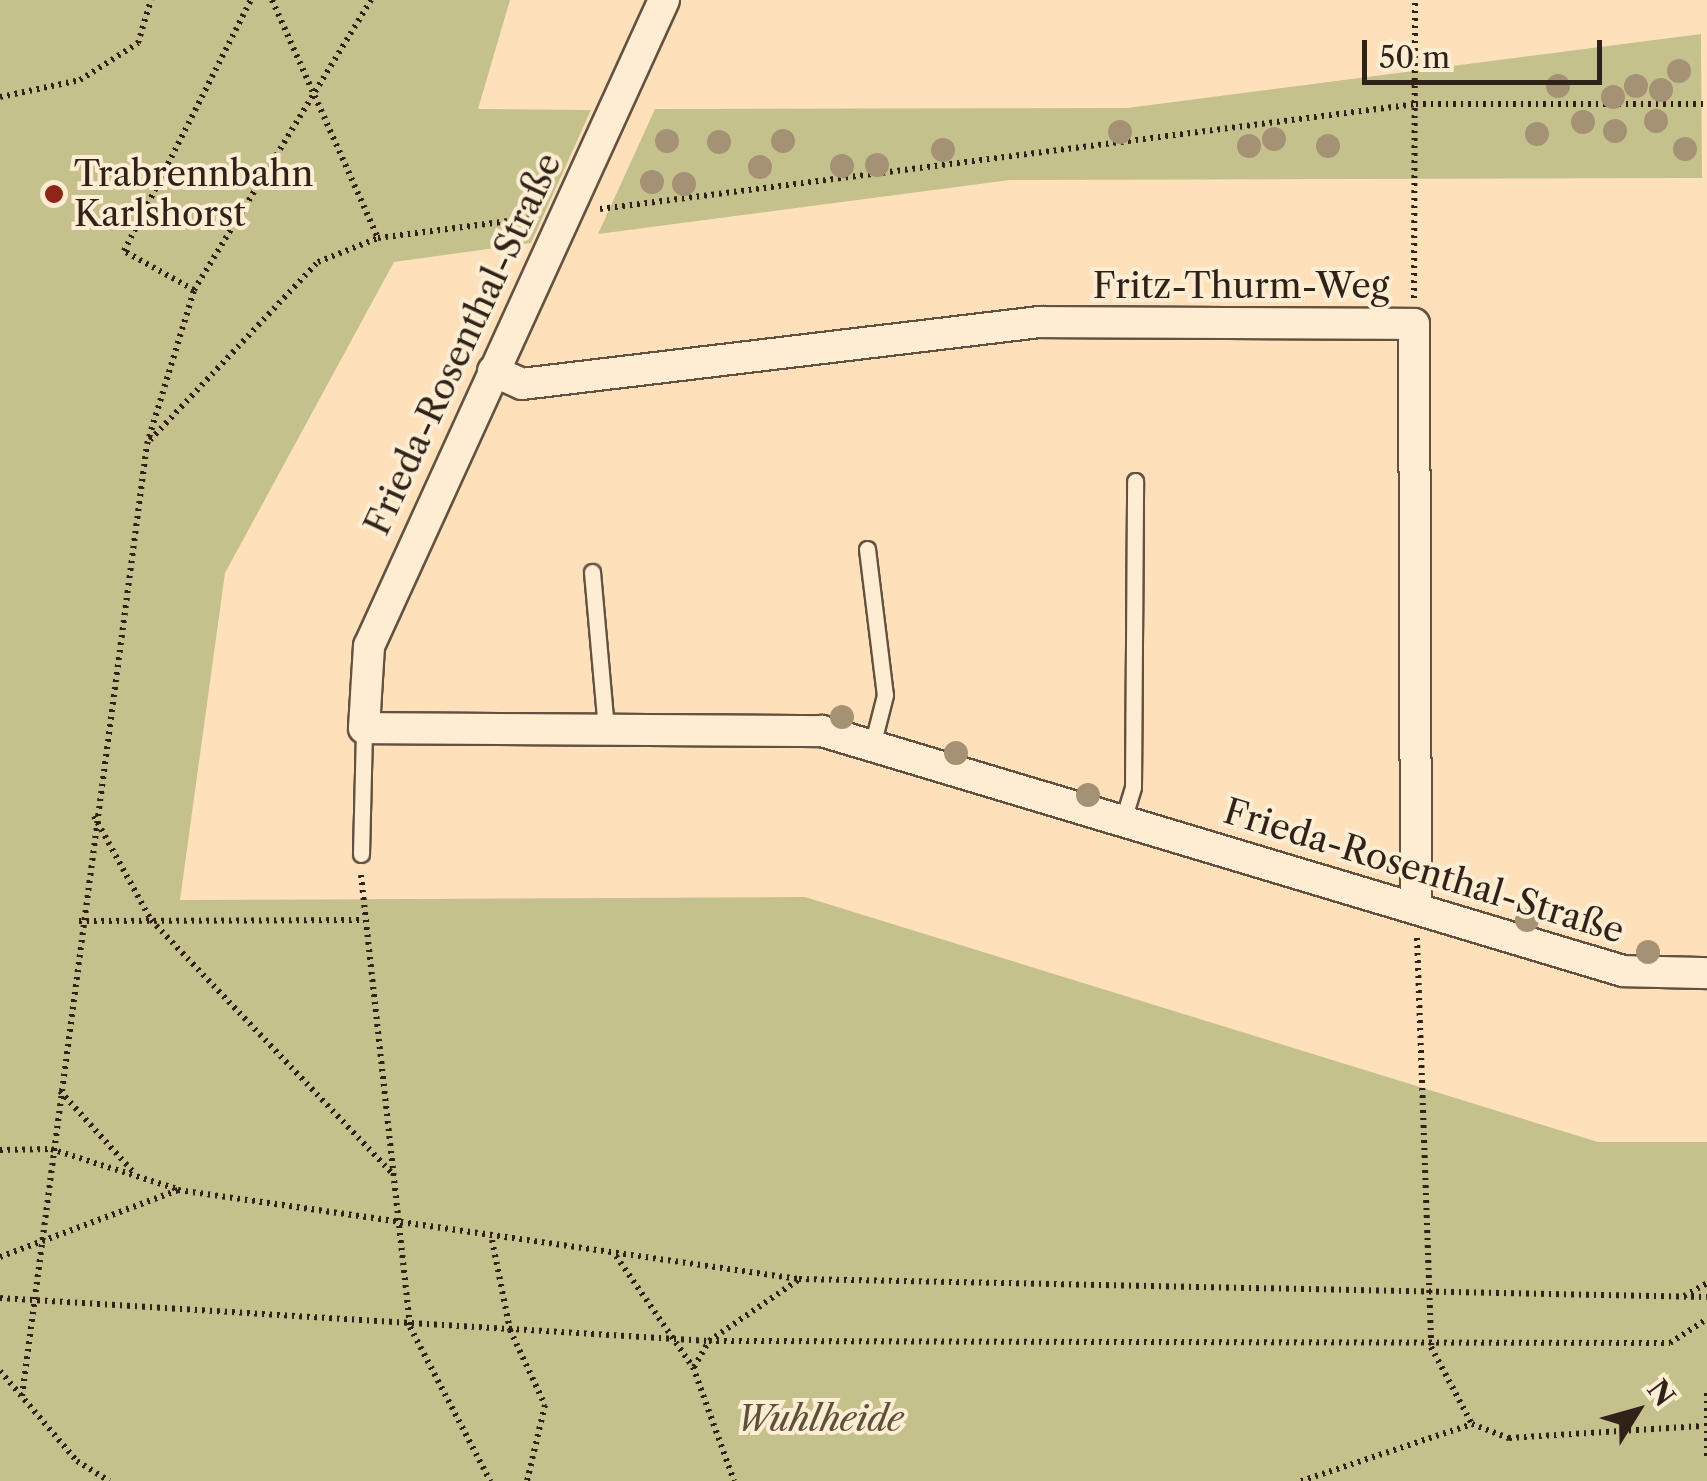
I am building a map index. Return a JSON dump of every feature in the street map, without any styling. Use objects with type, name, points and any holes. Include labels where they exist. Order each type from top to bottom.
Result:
[{"type":"street","name":"Frieda-Rosenthal-Straße","points":[[664,0],[368,646],[364,728],[822,731],[873,742],[1123,820],[1416,904],[1623,971],[1707,973]]},
{"type":"street","name":"Fritz-Thurm-Weg","points":[[493,371],[522,384],[1040,322],[1414,324],[1416,904]]},
{"type":"lane","points":[[1123,820],[1133,786],[1136,481]]},
{"type":"lane","points":[[867,549],[885,694],[873,742]]},
{"type":"lane","points":[[592,572],[606,730]]},
{"type":"lane","name":"Frieda-Rosenthal-Straße","points":[[361,854],[364,728]]},
{"type":"path","points":[[0,97],[80,80],[138,43],[151,0]]},
{"type":"path","points":[[194,290],[124,251],[250,0]]},
{"type":"path","points":[[272,0],[378,238]]},
{"type":"path","points":[[22,1396],[78,922],[147,444],[194,290],[371,0]]},
{"type":"path","points":[[1414,324],[1415,0]]},
{"type":"path","points":[[147,444],[318,262],[378,238],[1416,104],[1707,104]]},
{"type":"path","points":[[94,815],[151,920],[394,1176]]},
{"type":"path","points":[[362,894],[410,1326],[490,1481]]},
{"type":"path","points":[[1416,904],[1431,1348],[1472,1424]]},
{"type":"path","points":[[78,922],[362,920]]},
{"type":"path","points":[[59,1090],[137,1176]]},
{"type":"path","points":[[0,1150],[51,1149],[178,1190],[399,1227],[799,1279],[1707,1297]]},
{"type":"path","points":[[0,1258],[42,1236],[178,1190]]},
{"type":"path","points":[[492,1240],[510,1330],[545,1405],[527,1481]]},
{"type":"path","points":[[616,1256],[694,1367],[734,1481]]},
{"type":"path","points":[[694,1367],[709,1341],[799,1279]]},
{"type":"path","points":[[1683,1297],[1707,1283]]},
{"type":"path","points":[[0,1298],[410,1326],[709,1341],[1431,1348],[1670,1343],[1707,1320]]},
{"type":"path","points":[[0,1371],[77,1460],[109,1481]]},
{"type":"path","points":[[1707,1393],[1702,1426],[1707,1459]]},
{"type":"path","points":[[1301,1481],[1472,1424],[1510,1438],[1702,1426]]},
{"type":"green space","name":"Wuhlheide","points":[[0,0],[510,0],[478,109],[591,110],[531,243],[394,262],[225,573],[180,900],[805,897],[1598,1142],[1707,1142],[1707,1481],[0,1481]]},
{"type":"green space","points":[[1701,34],[1702,178],[1010,180],[598,234],[655,109],[1127,108]]},
{"type":"place","name":"Trabrennbahn Karlshorst","points":[[54,194]]}]
